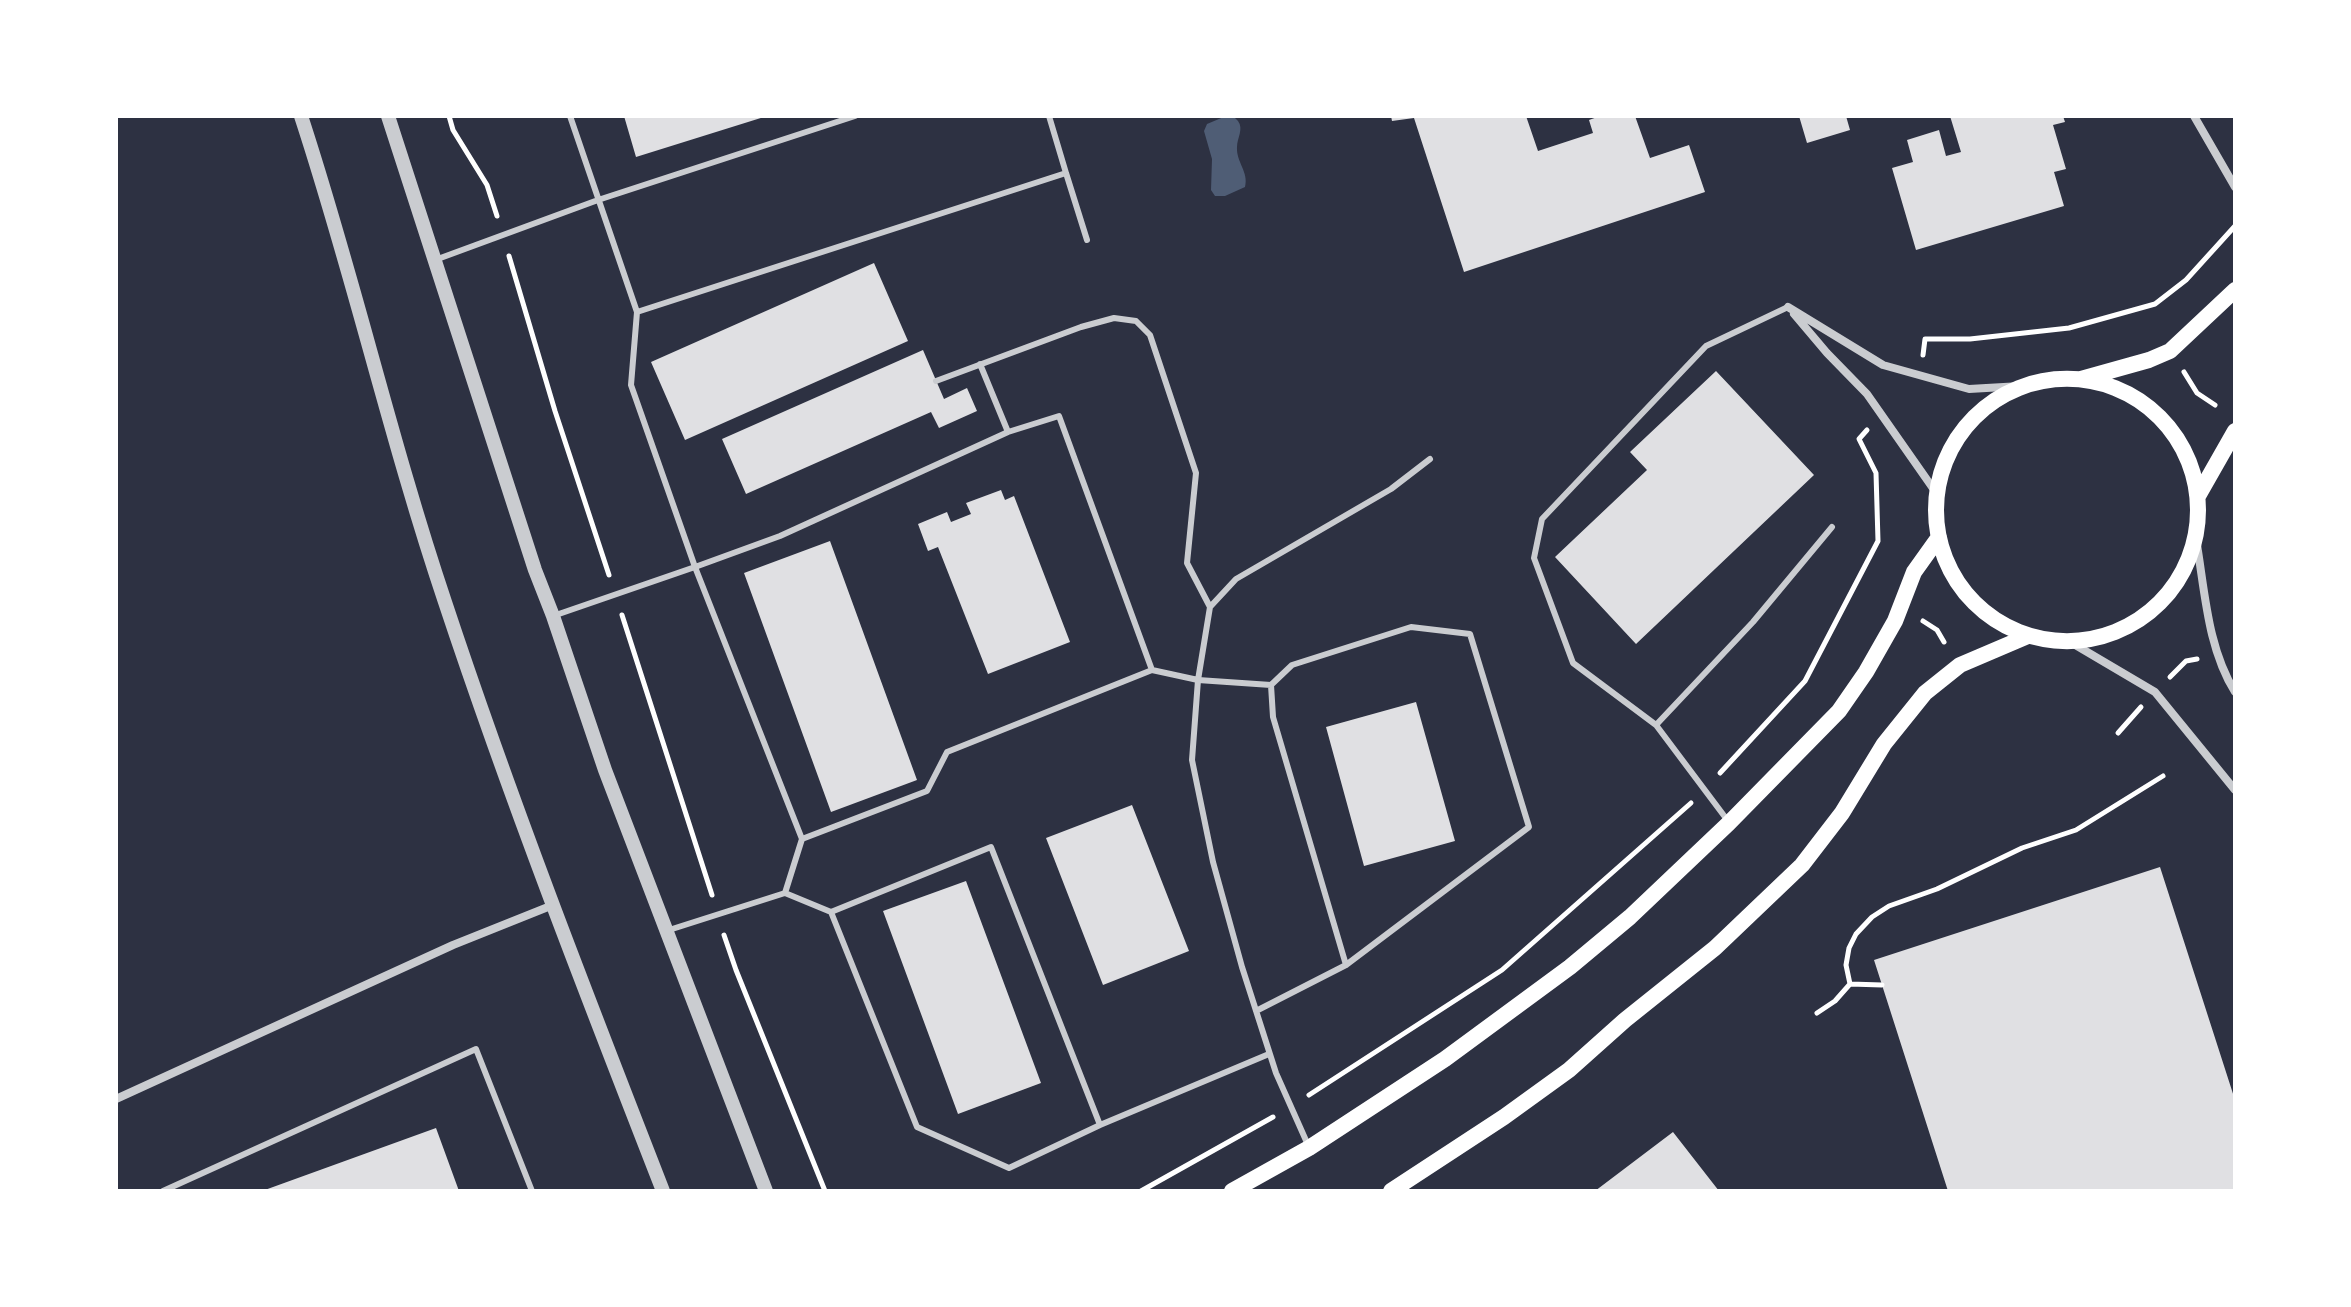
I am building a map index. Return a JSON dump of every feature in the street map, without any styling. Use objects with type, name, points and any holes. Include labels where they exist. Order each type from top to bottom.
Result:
[{"type":"main road","points":[[2081,379],[2170,351],[2235,290]]},
{"type":"main road","points":[[2051,379],[2081,379],[2124,391],[2160,416],[2186,453],[2198,496],[2196,539],[2180,580],[2152,612],[2114,634],[2072,643],[2028,636],[1997,622],[1970,599],[1950,570],[1939,537],[1937,494],[1946,459],[1964,429],[1990,403],[2021,386],[2051,379]]},
{"type":"main road","points":[[2198,496],[2235,431]]},
{"type":"main road","points":[[1232,1191],[1309,1148],[1445,1059],[1570,967],[1630,917],[1729,823],[1839,711],[1895,621],[1914,572],[1939,537]]},
{"type":"main road","points":[[1391,1191],[1569,1070],[1625,1020],[1715,948],[1802,865],[1842,813],[1884,744],[1925,693],[1960,665],[2028,636]]},
{"type":"street","points":[[301,116],[329,202],[399,454],[444,600],[515,803],[663,1191]]},
{"type":"street","points":[[388,116],[535,570],[605,770],[766,1191]]},
{"type":"street","points":[[2194,116],[2235,187]]},
{"type":"street","points":[[1788,307],[1883,365],[1969,389],[2021,386]]},
{"type":"street","points":[[1788,307],[1867,394],[1937,494]]},
{"type":"street","points":[[2196,539],[2216,655],[2235,692]]},
{"type":"street","points":[[2072,643],[2155,692],[2235,790]]},
{"type":"street","points":[[116,1099],[453,945],[553,905]]},
{"type":"lane","points":[[570,116],[637,312],[631,385],[695,567],[802,839],[785,893]]},
{"type":"lane","points":[[435,260],[598,200],[855,116]]},
{"type":"lane","points":[[1049,116],[1087,240]]},
{"type":"lane","points":[[637,312],[1066,173]]},
{"type":"lane","points":[[1729,823],[1656,725],[1573,663],[1534,558],[1542,519],[1706,346],[1788,307]]},
{"type":"lane","points":[[936,381],[1081,327],[1114,318],[1136,321],[1150,335],[1196,473],[1187,563],[1210,607]]},
{"type":"lane","points":[[980,364],[1008,432]]},
{"type":"lane","points":[[553,616],[780,536],[1008,432],[1059,416],[1152,670]]},
{"type":"lane","points":[[1309,1148],[1269,1054],[1256,1011],[1213,862],[1192,760],[1198,680],[1210,607],[1236,579],[1391,489],[1430,459]]},
{"type":"lane","points":[[1656,725],[1753,622],[1832,527]]},
{"type":"lane","points":[[802,839],[927,791],[947,752],[1152,670],[1198,680],[1271,685],[1292,665],[1411,627],[1470,634],[1529,827],[1346,965],[1256,1011]]},
{"type":"lane","points":[[1271,685],[1273,717],[1346,965]]},
{"type":"lane","points":[[665,931],[785,893],[831,912],[991,847],[1100,1125]]},
{"type":"lane","points":[[831,912],[917,1127],[1009,1168],[1100,1125],[1269,1054]]},
{"type":"lane","points":[[163,1191],[476,1049],[532,1191]]},
{"type":"path","points":[[449,116],[453,130],[487,185],[555,411],[736,970],[825,1191]]},
{"type":"path","points":[[1918,374],[1925,339],[1970,339],[2069,328],[2155,304],[2186,280],[2235,226]]},
{"type":"path","points":[[2183,371],[2197,393],[2215,405]]},
{"type":"path","points":[[1141,1191],[1258,1128],[1502,970],[1704,789],[1805,681],[1853,595],[1878,541],[1876,473],[1859,439],[1885,418]]},
{"type":"path","points":[[1918,619],[1937,630],[1944,642]]},
{"type":"path","points":[[1850,984],[1846,965],[1849,948],[1856,934],[1872,917],[1889,906],[1937,889],[2022,848],[2076,830],[2163,776]]},
{"type":"path","points":[[1850,984],[1882,985]]},
{"type":"path","points":[[1817,1013],[1835,1001],[1850,984]]},
{"type":"water","points":[[1226,116],[1234,117],[1240,124],[1237,152],[1246,182],[1245,187],[1225,196],[1215,196],[1211,190],[1212,159],[1204,131],[1207,124]]},
{"type":"building","points":[[624,116],[764,116],[764,117],[636,157]]},
{"type":"building","points":[[1391,116],[1526,116],[1538,151],[1593,133],[1589,120],[1600,116],[1635,116],[1650,158],[1689,145],[1705,192],[1464,272],[1414,118],[1392,121]]},
{"type":"building","points":[[1799,116],[1846,116],[1850,130],[1807,143]]},
{"type":"building","points":[[1950,116],[2063,116],[2065,122],[2053,125],[2066,169],[2054,172],[2064,206],[1916,250],[1892,168],[1913,162],[1907,140],[1939,130],[1946,156],[1961,152]]},
{"type":"building","points":[[874,263],[908,341],[685,440],[651,362]]},
{"type":"building","points":[[923,350],[944,399],[967,388],[977,411],[939,428],[931,412],[746,494],[722,439]]},
{"type":"building","points":[[1716,371],[1814,475],[1636,644],[1555,557],[1647,470],[1630,452]]},
{"type":"building","points":[[1001,490],[1005,500],[1014,496],[1070,642],[988,674],[938,547],[928,551],[918,524],[947,512],[951,522],[971,514],[966,503]]},
{"type":"building","points":[[830,541],[917,780],[831,812],[744,573]]},
{"type":"building","points":[[1416,702],[1455,841],[1364,866],[1326,727]]},
{"type":"building","points":[[1132,805],[1189,951],[1103,985],[1046,838]]},
{"type":"building","points":[[2160,867],[2235,1100],[2235,1191],[1948,1191],[1874,960]]},
{"type":"building","points":[[966,881],[1041,1083],[958,1114],[883,911]]},
{"type":"building","points":[[436,1128],[459,1191],[262,1191]]},
{"type":"building","points":[[1673,1132],[1719,1191],[1595,1191]]}]
